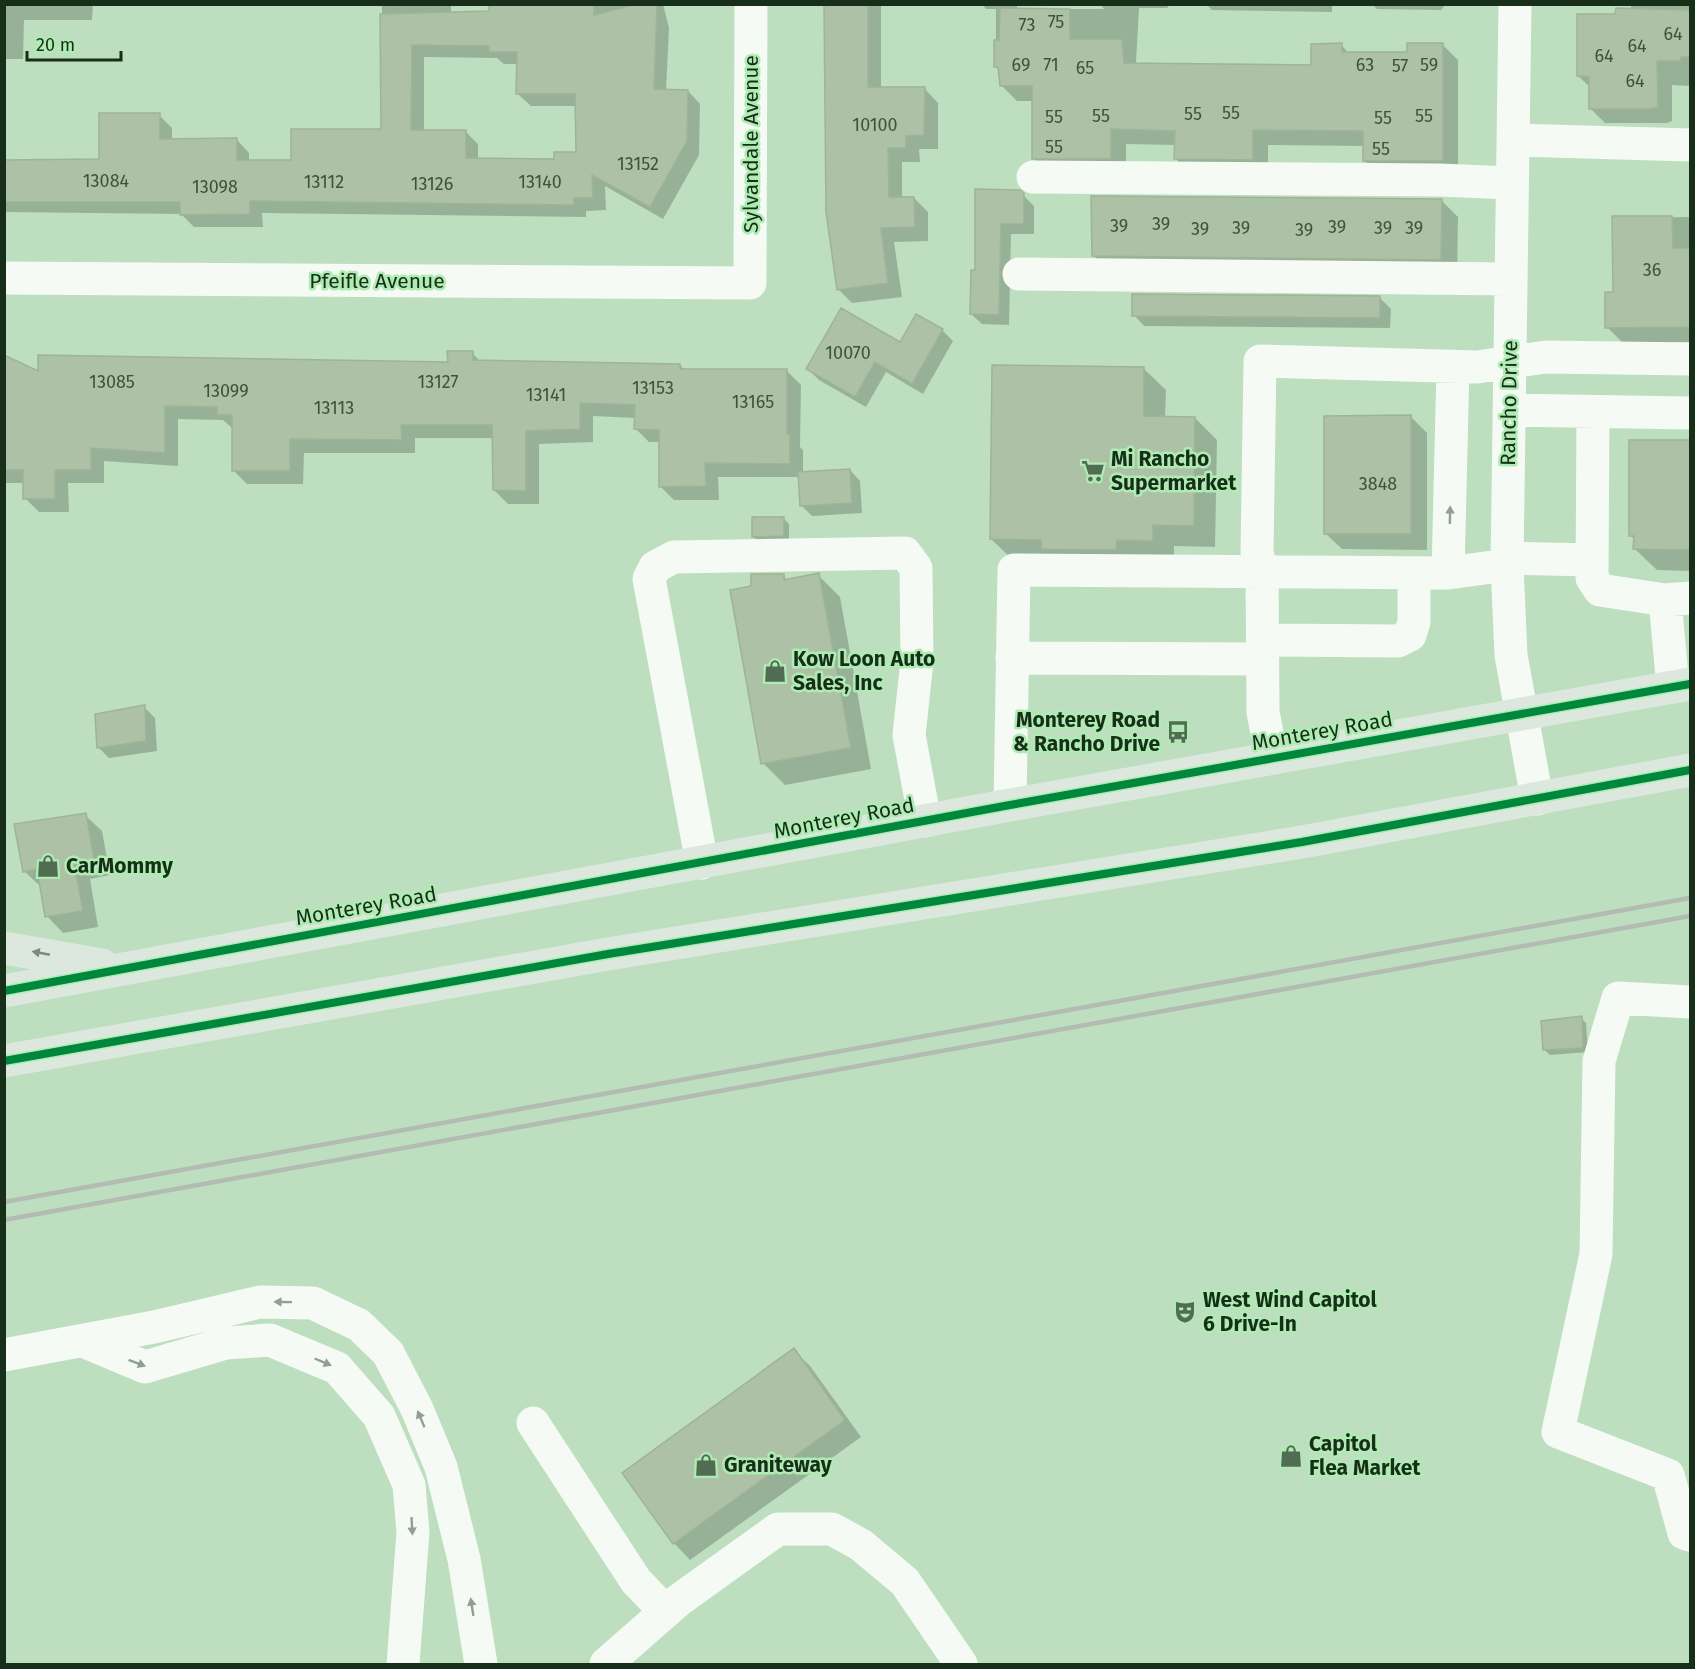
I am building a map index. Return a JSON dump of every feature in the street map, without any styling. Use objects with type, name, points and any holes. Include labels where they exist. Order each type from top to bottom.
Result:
[{"type":"main road","name":"Monterey Road","points":[[4,991],[1010,805],[1682,685]]},
{"type":"main road","points":[[4,1062],[608,954],[1302,842],[1690,770]]},
{"type":"main road","points":[[4,948],[118,969]]},
{"type":"street","name":"Sylvandale Avenue","points":[[750,283],[751,4]]},
{"type":"street","name":"Rancho Drive","points":[[1515,4],[1507,561],[1511,655],[1537,799]]},
{"type":"street","points":[[1513,140],[1690,145]]},
{"type":"street","points":[[1033,177],[1439,180],[1512,183]]},
{"type":"street","points":[[1019,274],[1511,279]]},
{"type":"street","name":"Pfeifle Avenue","points":[[4,278],[750,283]]},
{"type":"street","points":[[1272,758],[1263,712],[1262,572],[1257,552],[1260,361],[1454,366],[1509,363],[1546,357],[1690,359]]},
{"type":"street","points":[[1448,573],[1454,366]]},
{"type":"street","points":[[1509,411],[1690,413]]},
{"type":"street","points":[[1593,412],[1592,578],[1600,590],[1678,599],[1682,685]]},
{"type":"street","points":[[702,863],[649,579],[655,567],[674,557],[906,553],[916,568],[917,661],[909,735],[925,821]]},
{"type":"street","points":[[1010,805],[1014,570],[1448,573],[1507,561],[1592,560]]},
{"type":"street","points":[[1012,658],[1262,650],[1398,641],[1410,635],[1414,622],[1414,573]]},
{"type":"street","points":[[1690,1002],[1618,998],[1599,1061],[1596,1254],[1558,1432],[1668,1475],[1684,1533],[1690,1536]]},
{"type":"street","points":[[4,1355],[154,1328],[260,1302],[313,1303],[359,1325],[388,1353],[417,1409],[441,1467],[464,1559],[481,1665]]},
{"type":"street","points":[[83,1341],[146,1367],[226,1343],[270,1340],[337,1368],[379,1416],[409,1485],[413,1532],[403,1665]]},
{"type":"street","points":[[533,1423],[636,1581],[665,1611]]},
{"type":"street","points":[[606,1665],[665,1611],[778,1529],[832,1529],[861,1545],[905,1582],[962,1665]]},
{"type":"building","points":[[489,4],[594,4],[594,15],[637,4],[657,4],[654,89],[688,90],[687,141],[650,207],[592,175],[593,198],[574,198],[574,205],[250,201],[250,214],[180,215],[180,202],[4,202],[4,160],[99,159],[99,113],[160,113],[160,139],[237,138],[237,160],[291,160],[291,129],[381,129],[380,14],[489,11]],"holes":[[[412,45],[489,46],[489,52],[517,52],[516,94],[575,94],[576,152],[554,152],[554,159],[466,158],[466,130],[411,130]]]},
{"type":"building","points":[[824,4],[868,4],[868,87],[925,87],[924,135],[906,136],[906,148],[888,148],[889,197],[914,197],[915,227],[881,228],[888,283],[837,290],[826,212]]},
{"type":"building","points":[[1000,8],[1070,9],[1070,39],[1122,39],[1124,63],[1311,65],[1311,44],[1342,43],[1342,52],[1407,52],[1407,43],[1443,43],[1443,161],[1363,161],[1363,131],[1253,130],[1253,160],[1174,159],[1175,131],[1111,129],[1111,159],[1032,159],[1032,86],[1000,86],[998,67],[994,67],[994,40],[999,40]]},
{"type":"building","points":[[1616,8],[1690,10],[1690,57],[1681,57],[1681,61],[1657,61],[1658,107],[1589,109],[1589,77],[1577,76],[1577,14],[1615,14]]},
{"type":"building","points":[[975,189],[1020,190],[1024,193],[1024,224],[1001,224],[999,315],[970,314],[971,270],[975,270]]},
{"type":"building","points":[[1091,196],[1442,199],[1441,260],[1092,256]]},
{"type":"building","points":[[1612,216],[1672,216],[1673,248],[1690,248],[1690,327],[1605,328],[1605,292],[1613,292]]},
{"type":"building","points":[[1132,294],[1380,296],[1380,318],[1132,316]]},
{"type":"building","points":[[841,308],[900,342],[916,314],[943,329],[912,384],[875,362],[855,397],[806,369]]},
{"type":"building","points":[[447,351],[473,351],[473,360],[680,364],[680,369],[787,369],[787,434],[790,434],[790,464],[705,463],[706,486],[659,487],[659,430],[634,429],[635,405],[580,403],[580,429],[526,431],[526,491],[493,490],[492,425],[401,425],[402,440],[290,439],[290,471],[232,471],[232,415],[217,415],[217,407],[165,406],[165,453],[91,448],[91,470],[55,470],[55,499],[23,499],[23,470],[4,470],[4,355],[38,371],[38,355],[448,362]]},
{"type":"building","name":"Mi Rancho Supermarket","points":[[992,365],[1144,367],[1144,416],[1195,417],[1194,526],[1153,525],[1153,541],[1117,540],[1116,550],[1041,549],[1041,540],[990,539]]},
{"type":"building","points":[[1411,415],[1411,534],[1324,534],[1324,416]]},
{"type":"building","points":[[1629,440],[1690,440],[1690,550],[1633,549],[1634,536],[1629,536]]},
{"type":"building","points":[[850,469],[852,503],[800,506],[798,472]]},
{"type":"building","points":[[752,517],[784,517],[784,536],[752,537]]},
{"type":"building","points":[[819,573],[851,748],[761,764],[730,590],[751,586],[751,574],[784,574],[784,580]]},
{"type":"building","points":[[145,705],[146,741],[97,748],[95,714]]},
{"type":"building","name":"CarMommy","points":[[86,813],[94,859],[74,863],[83,911],[45,917],[37,869],[23,872],[14,824]]},
{"type":"building","points":[[1582,1016],[1583,1048],[1543,1050],[1541,1021]]},
{"type":"building","name":"Graniteway","points":[[794,1348],[845,1420],[673,1544],[622,1473]]},
{"type":"railway","points":[[4,1202],[1690,898]]},
{"type":"railway","points":[[4,1220],[1690,916]]},
{"type":"cycle path","points":[[4,991],[1010,805],[1690,684]]},
{"type":"cycle path","points":[[4,1061],[608,954],[1302,842],[1690,770]]},
{"type":"place","name":"Mi Rancho Supermarket","points":[[1093,471]]},
{"type":"place","name":"Kow Loon Auto Sales, Inc","points":[[775,671]]},
{"type":"place","name":"Monterey Road & Rancho Drive","points":[[1178,732]]},
{"type":"place","name":"CarMommy","points":[[48,866]]},
{"type":"place","name":"West Wind Capitol 6 Drive-In","points":[[1185,1312]]},
{"type":"place","name":"Capitol Flea Market","points":[[1291,1456]]},
{"type":"place","name":"Graniteway","points":[[706,1465]]}]
